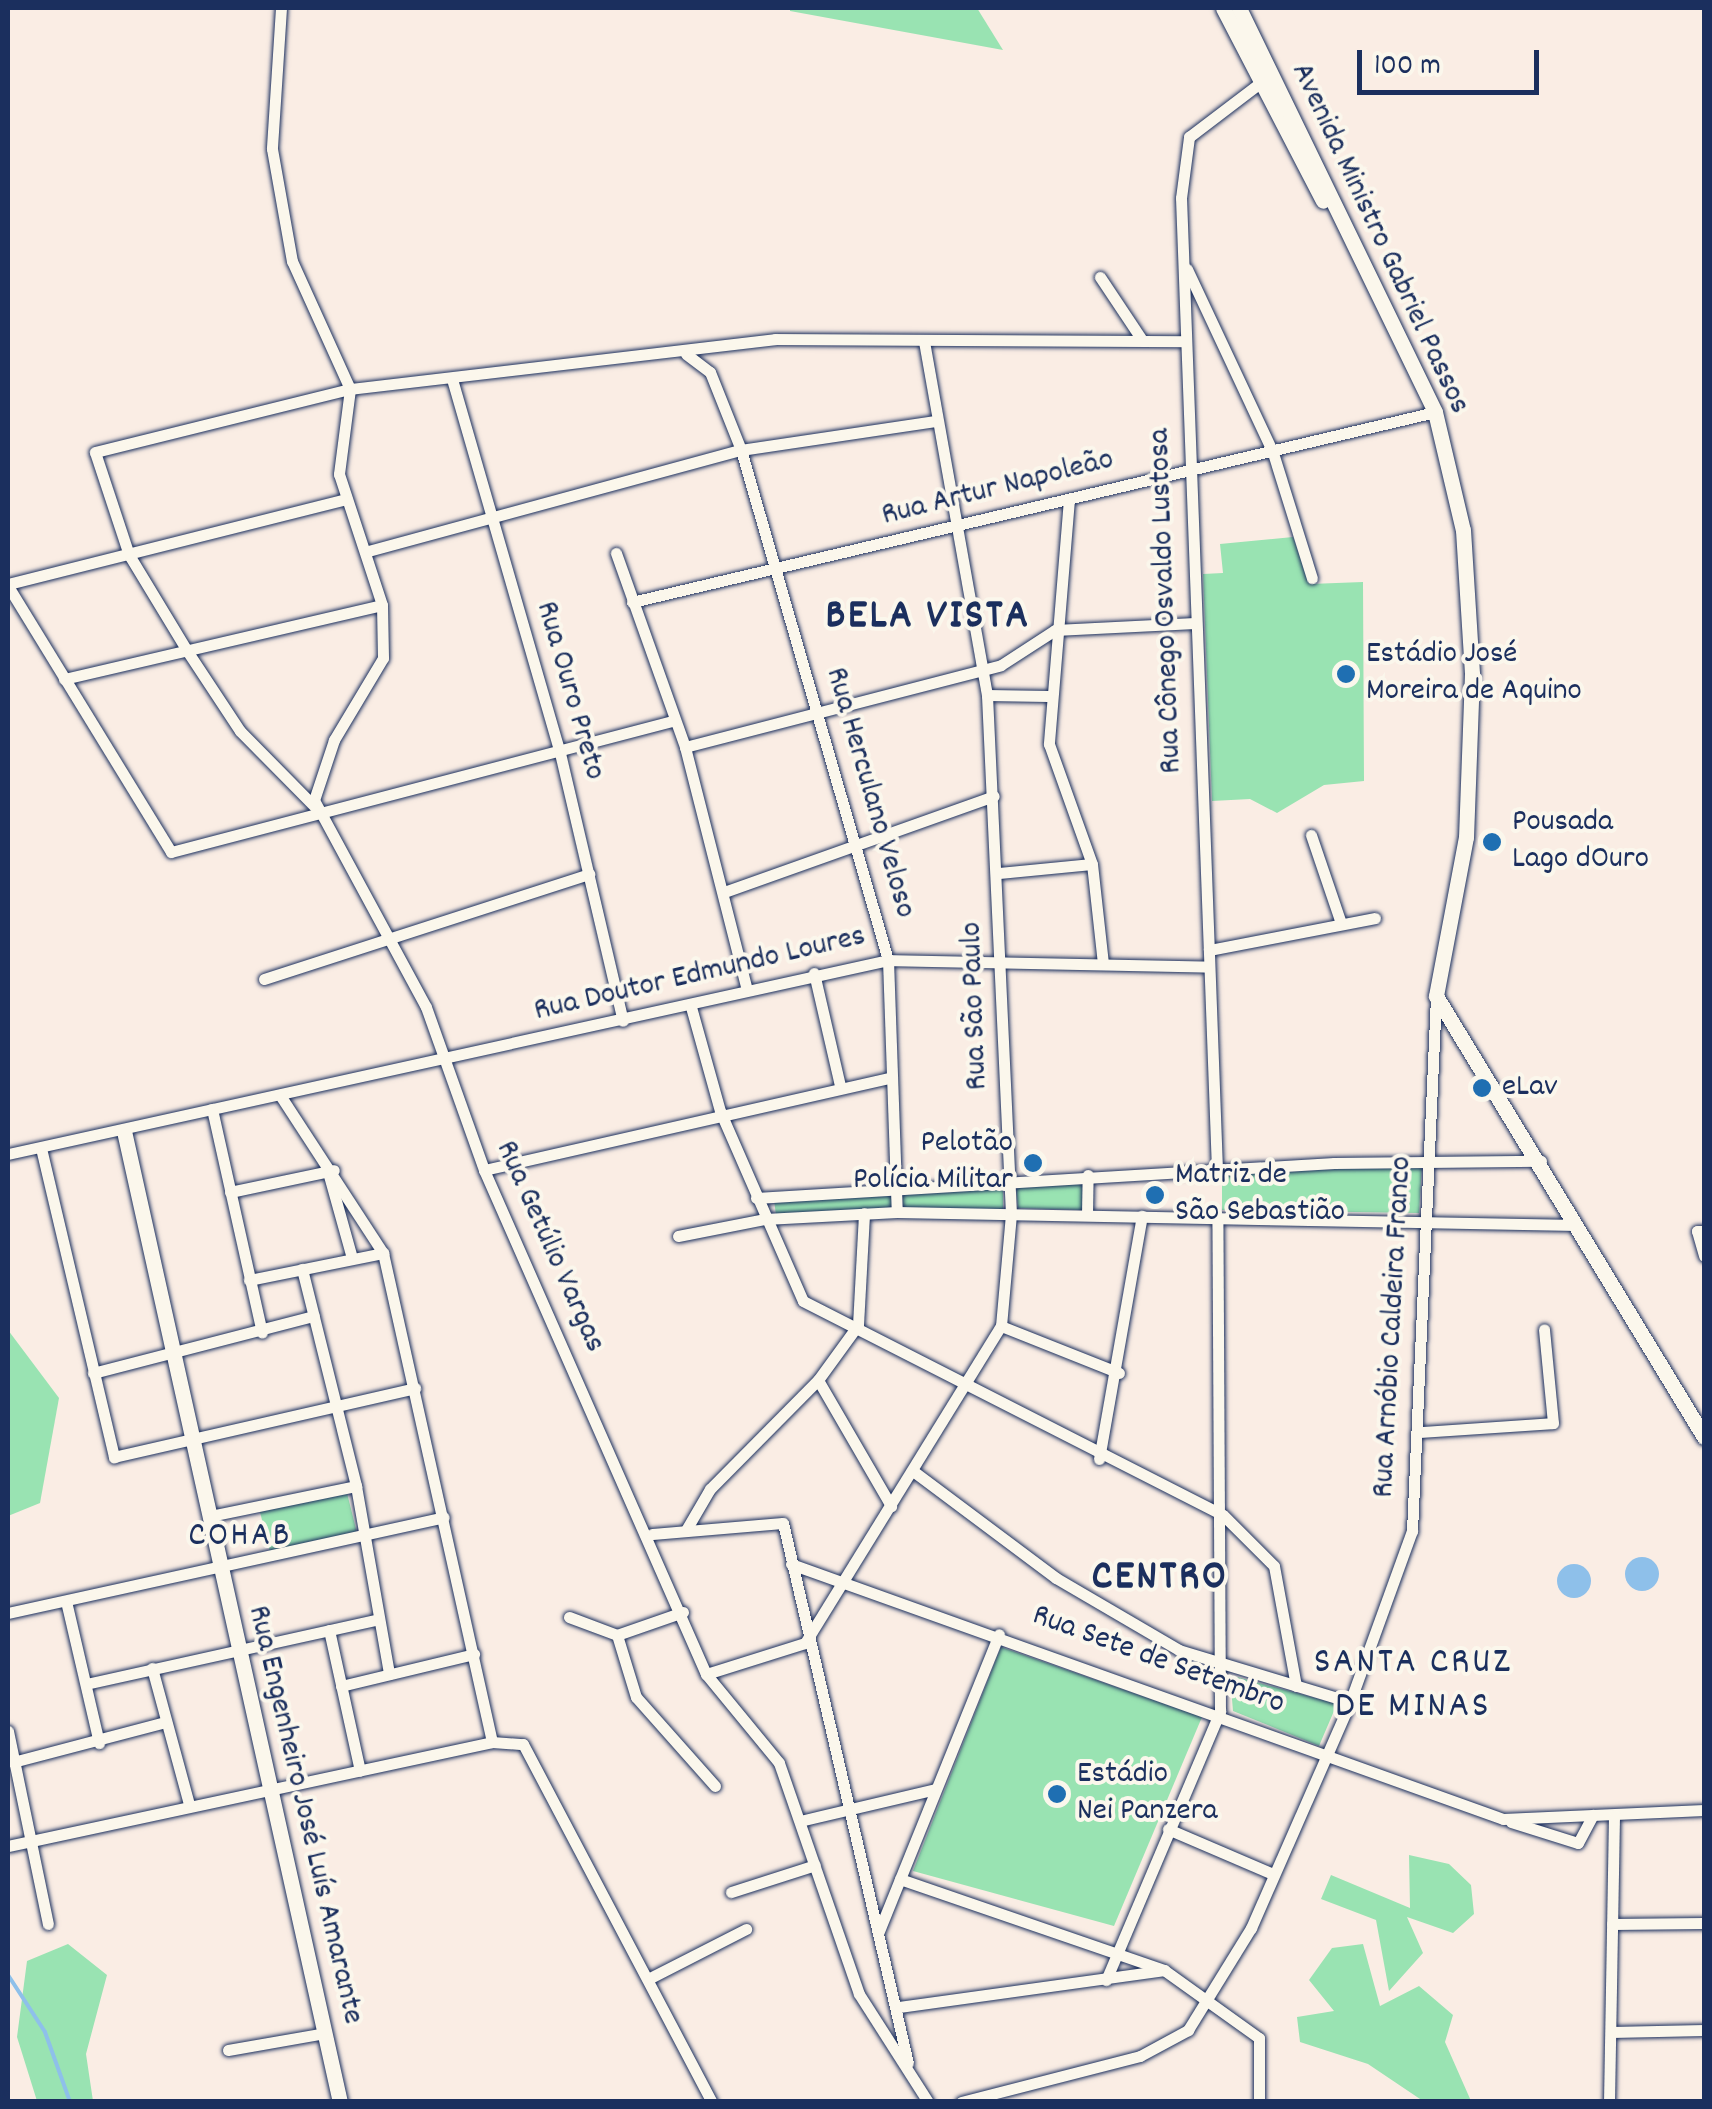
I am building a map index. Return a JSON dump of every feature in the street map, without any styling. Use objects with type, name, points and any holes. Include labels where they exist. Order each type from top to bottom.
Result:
[{"type":"main road","points":[[1222,8],[1266,78]]},
{"type":"main road","name":"Avenida Ministro Gabriel Passos","points":[[1239,8],[1266,78],[1430,413],[1463,530],[1472,674],[1466,837],[1436,996]]},
{"type":"main road","points":[[1436,996],[1582,1225],[1704,1438]]},
{"type":"main road","name":"Rua Engenheiro José Luís Amarante","points":[[124,1131],[340,2102]]},
{"type":"street","points":[[281,8],[275,168],[292,261],[350,388],[339,474],[368,551],[382,605],[382,658],[334,740],[314,800],[322,814]]},
{"type":"street","name":"Rua Cônego Osvaldo Lustosa","points":[[1217,1170],[1185,341],[1190,136],[1266,78]]},
{"type":"street","points":[[1185,266],[1274,453],[1312,578]]},
{"type":"street","points":[[1100,277],[1142,340]]},
{"type":"street","points":[[350,388],[686,354],[775,339],[924,341],[984,334],[1063,346],[1185,341]]},
{"type":"street","name":"Rua São Paulo","points":[[806,1643],[849,1585],[891,1506],[969,1387],[1000,1326],[1011,1214],[999,873],[987,695],[935,421],[924,341]]},
{"type":"street","name":"Rua Herculano Veloso","points":[[686,354],[710,372],[741,450],[888,960],[897,1212]]},
{"type":"street","name":"Rua Ouro Preto","points":[[452,378],[488,514],[560,753],[622,1021]]},
{"type":"street","name":"Rua Getúlio Vargas","points":[[350,388],[96,452],[129,555],[240,731],[322,814],[394,938],[484,1170],[652,1534],[706,1674],[759,1729],[800,1821],[859,1994],[928,2102]]},
{"type":"street","name":"Rua Artur Napoleão","points":[[632,602],[777,573],[1430,413]]},
{"type":"street","points":[[368,551],[488,514],[741,450],[935,421]]},
{"type":"street","points":[[346,499],[8,585],[171,852],[560,753],[672,720]]},
{"type":"street","points":[[1069,499],[1048,696],[1049,744],[1092,864],[1103,962]]},
{"type":"street","points":[[616,553],[672,720],[685,747],[727,891],[747,990]]},
{"type":"street","points":[[64,678],[382,605]]},
{"type":"street","points":[[685,747],[818,708],[984,670],[1055,630],[1195,623]]},
{"type":"street","points":[[987,695],[1048,696]]},
{"type":"street","points":[[727,891],[994,796]]},
{"type":"street","points":[[1311,836],[1340,920]]},
{"type":"street","points":[[999,873],[1092,864]]},
{"type":"street","points":[[264,979],[590,874]]},
{"type":"street","points":[[1209,950],[1340,920],[1375,918]]},
{"type":"street","name":"Rua Doutor Edmundo Loures","points":[[8,1154],[445,1063],[814,973],[888,960],[1103,962],[1209,968]]},
{"type":"street","points":[[814,973],[840,1086]]},
{"type":"street","name":"Rua Arnóbio Caldeira Franco","points":[[960,2102],[1140,2056],[1188,2030],[1208,2001],[1273,1874],[1350,1702],[1412,1531],[1421,1432],[1436,996]]},
{"type":"street","points":[[691,1006],[720,1111],[804,1301],[858,1325],[1100,1459],[1223,1515],[1274,1566],[1296,1686]]},
{"type":"street","points":[[484,1170],[720,1111],[892,1077]]},
{"type":"street","points":[[280,1095],[382,1253],[416,1388],[492,1742]]},
{"type":"street","points":[[212,1109],[262,1332]]},
{"type":"street","points":[[41,1148],[114,1456],[416,1388]]},
{"type":"street","points":[[756,1198],[1088,1175],[1541,1162]]},
{"type":"street","points":[[230,1192],[331,1171]]},
{"type":"street","points":[[331,1171],[352,1258]]},
{"type":"street","points":[[1087,1214],[1088,1175]]},
{"type":"street","points":[[678,1236],[765,1218],[897,1212],[1429,1219],[1582,1225]]},
{"type":"street","points":[[686,1530],[710,1489],[818,1380],[858,1325],[864,1213]]},
{"type":"street","points":[[1100,1459],[1119,1373],[1142,1216]]},
{"type":"street","points":[[1106,1980],[1220,1711],[1224,1665],[1223,1515],[1216,1217]]},
{"type":"street","points":[[1701,1230],[1704,1256]]},
{"type":"street","points":[[250,1280],[382,1253]]},
{"type":"street","points":[[302,1269],[356,1486],[361,1535],[389,1674]]},
{"type":"street","points":[[94,1372],[314,1316]]},
{"type":"street","points":[[1000,1326],[1119,1373]]},
{"type":"street","points":[[1421,1432],[1553,1423],[1544,1328]]},
{"type":"street","points":[[818,1380],[891,1506]]},
{"type":"street","points":[[914,1471],[1122,1620],[1224,1665],[1350,1702]]},
{"type":"street","points":[[210,1516],[356,1486]]},
{"type":"street","points":[[8,1613],[444,1518]]},
{"type":"street","points":[[652,1534],[782,1523],[806,1643],[899,2007],[909,2070]]},
{"type":"street","name":"Rua Sete de Setembro","points":[[791,1564],[1220,1711],[1503,1819],[1578,1843],[1594,1815]]},
{"type":"street","points":[[66,1601],[99,1743]]},
{"type":"street","points":[[569,1617],[617,1636],[683,1612]]},
{"type":"street","points":[[86,1684],[378,1619]]},
{"type":"street","points":[[329,1630],[360,1771]]},
{"type":"street","points":[[879,1931],[999,1634]]},
{"type":"street","points":[[617,1636],[636,1698],[716,1786]]},
{"type":"street","points":[[706,1674],[806,1643]]},
{"type":"street","points":[[340,1686],[474,1654]]},
{"type":"street","points":[[152,1668],[188,1804]]},
{"type":"street","points":[[13,1762],[99,1743],[166,1722]]},
{"type":"street","points":[[8,1731],[48,1924]]},
{"type":"street","points":[[8,1846],[188,1804],[492,1742],[524,1744],[712,2102]]},
{"type":"street","points":[[800,1821],[935,1789]]},
{"type":"street","name":"Rua Sete de Setembro","points":[[1503,1819],[1704,1810]]},
{"type":"street","points":[[1610,2102],[1614,1816]]},
{"type":"street","points":[[1168,1829],[1273,1874]]},
{"type":"street","points":[[731,1892],[815,1865]]},
{"type":"street","points":[[900,1879],[1119,1948],[1164,1970],[1259,2038],[1259,2102]]},
{"type":"street","points":[[1612,1924],[1704,1923]]},
{"type":"street","points":[[650,1978],[746,1929]]},
{"type":"street","points":[[899,2007],[1164,1970]]},
{"type":"street","points":[[1611,2032],[1704,2030]]},
{"type":"street","points":[[228,2050],[324,2033]]},
{"type":"green space","points":[[977,8],[1003,50],[790,11]]},
{"type":"green space","points":[[1293,537],[1310,584],[1363,582],[1364,781],[1324,785],[1277,813],[1250,799],[1212,801],[1203,574],[1223,573],[1220,544]]},
{"type":"green space","points":[[1422,1165],[1419,1213],[1222,1210],[1222,1175]]},
{"type":"green space","points":[[1083,1184],[1082,1210],[1018,1208],[1016,1185]]},
{"type":"green space","points":[[1003,1186],[1003,1209],[903,1209],[902,1190]]},
{"type":"green space","points":[[892,1191],[892,1209],[776,1215],[774,1200]]},
{"type":"green space","points":[[8,1330],[59,1398],[40,1503],[8,1516]]},
{"type":"green space","points":[[346,1489],[357,1532],[270,1553],[260,1511]]},
{"type":"green space","name":"Estádio Nei Panzera","points":[[1001,1647],[1202,1717],[1114,1926],[913,1871]]},
{"type":"green space","points":[[1230,1675],[1337,1704],[1319,1746],[1233,1711]]},
{"type":"green space","points":[[1409,1855],[1449,1864],[1471,1885],[1474,1914],[1453,1933],[1407,1917],[1423,1953],[1389,1991],[1376,1920],[1321,1899],[1331,1875],[1410,1908]]},
{"type":"green space","points":[[68,1944],[107,1975],[86,2054],[93,2101],[37,2101],[17,2037],[27,1961]]},
{"type":"green space","points":[[1363,1944],[1380,2006],[1419,1986],[1453,2015],[1445,2042],[1471,2101],[1423,2101],[1368,2064],[1300,2042],[1297,2017],[1334,2011],[1309,1980],[1332,1948]]},
{"type":"water","points":[[1642,1557],[1654,1562],[1659,1574],[1654,1586],[1642,1591],[1630,1586],[1625,1574],[1630,1562]]},
{"type":"water","points":[[1574,1564],[1586,1569],[1591,1581],[1586,1593],[1574,1598],[1562,1593],[1557,1581],[1562,1569]]},
{"type":"waterway","points":[[8,1975],[45,2032],[70,2102]]},
{"type":"place","name":"Estádio José Moreira de Aquino","points":[[1346,674]]},
{"type":"place","name":"Pousada Lago dOuro","points":[[1492,842]]},
{"type":"place","name":"eLav","points":[[1482,1088]]},
{"type":"place","name":"Pelotão Polícia Militar","points":[[1033,1163]]},
{"type":"place","name":"Matriz de São Sebastião","points":[[1155,1195]]},
{"type":"place","name":"Estádio Nei Panzera","points":[[1057,1794]]},
{"type":"district","name":"BELA VISTA","points":[[928,618]]},
{"type":"district","name":"COHAB","points":[[240,1537]]},
{"type":"district","name":"CENTRO","points":[[1160,1579]]},
{"type":"district","name":"SANTA CRUZ DE MINAS","points":[[1413,1686]]}]
